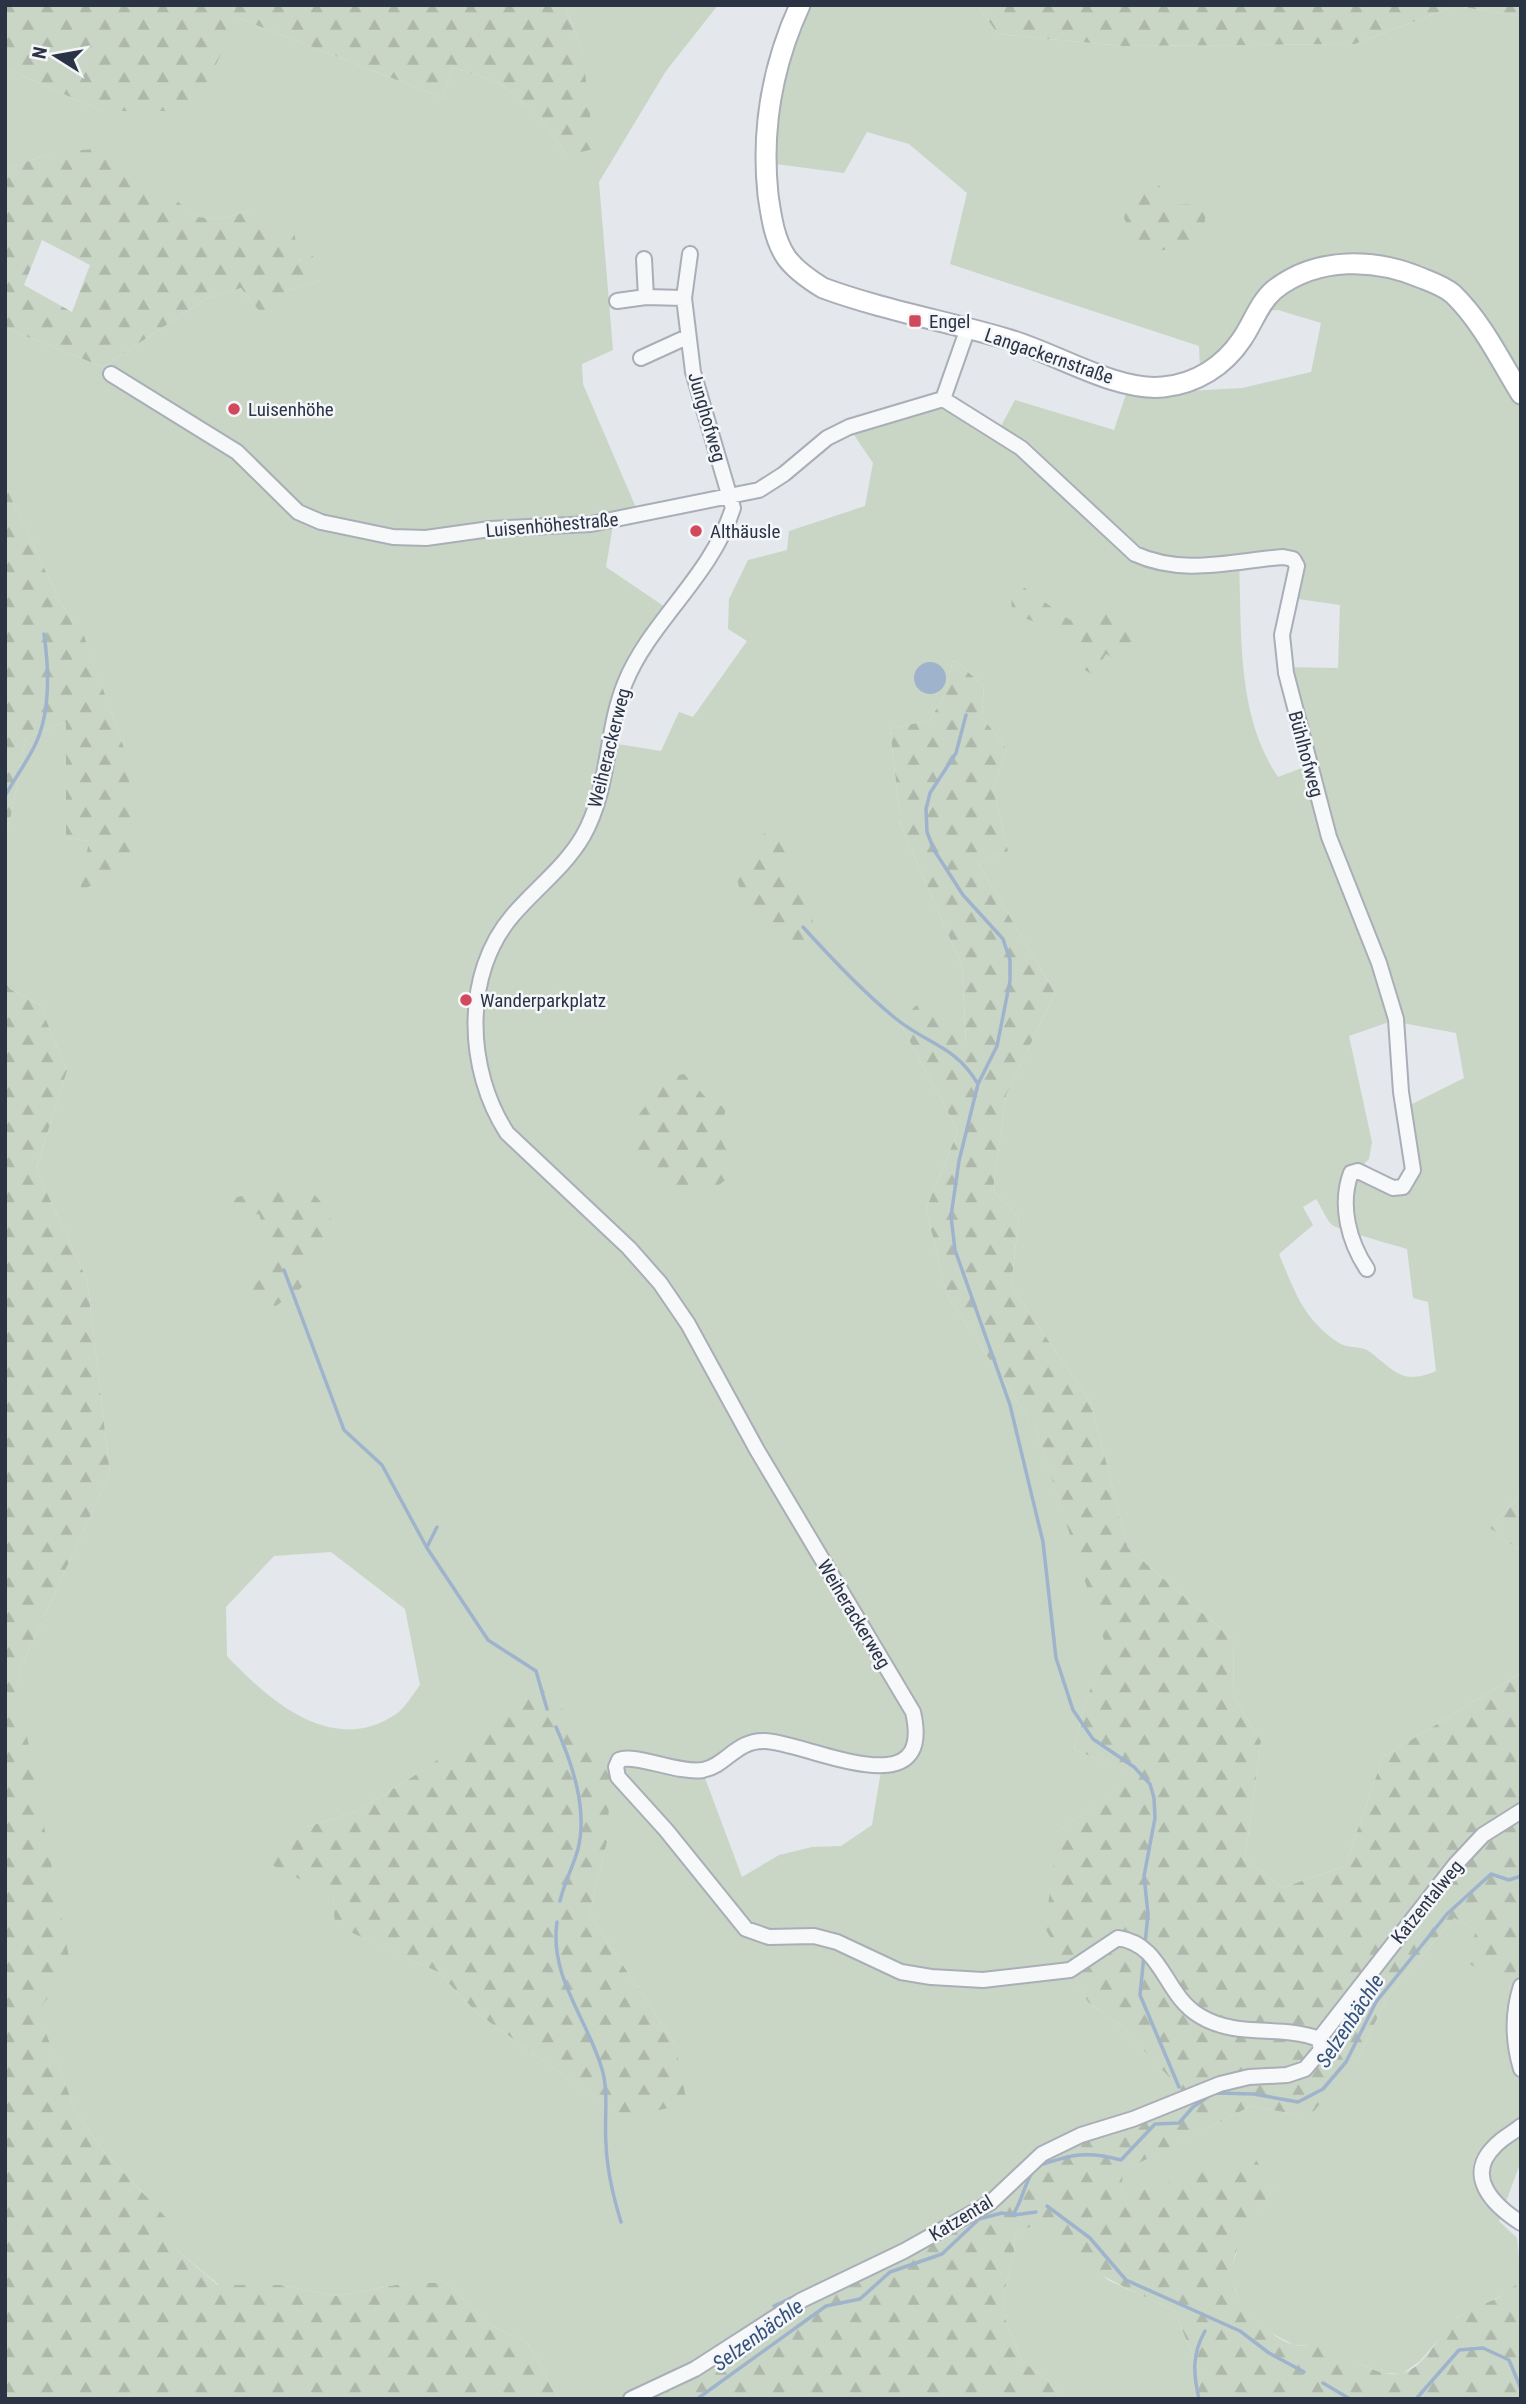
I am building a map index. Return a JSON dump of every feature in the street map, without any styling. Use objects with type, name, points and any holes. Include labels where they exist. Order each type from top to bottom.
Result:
[{"type":"street","name":"Langackernstraße","points":[[800,5],[787,34],[775,74],[765,142],[770,213],[786,257],[808,279],[823,288],[1035,348],[1125,383],[1160,388],[1186,384],[1210,371],[1242,340],[1257,311],[1272,292],[1299,274],[1337,264],[1375,264],[1404,270],[1450,291],[1474,317],[1521,394]]},
{"type":"street","name":"Junghofweg","points":[[690,254],[684,298],[687,337],[705,416],[732,495]]},
{"type":"street","points":[[644,259],[646,296]]},
{"type":"street","points":[[617,301],[646,296],[684,298]]},
{"type":"street","points":[[943,399],[968,328]]},
{"type":"street","points":[[641,358],[687,337]]},
{"type":"street","name":"Luisenhöhestraße","points":[[111,374],[237,452],[298,512],[321,523],[357,531],[393,537],[426,538],[490,529],[591,524],[759,490],[792,468],[827,438],[849,427],[943,399]]},
{"type":"street","name":"Bühlhofweg","points":[[943,399],[1021,448],[1135,554],[1153,562],[1186,567],[1283,557],[1293,559],[1297,566],[1282,635],[1286,673],[1329,836],[1379,963],[1396,1019],[1401,1092],[1412,1157],[1413,1170],[1403,1186],[1393,1188],[1359,1171],[1352,1173],[1345,1188],[1351,1241],[1367,1269]]},
{"type":"street","name":"Weiherackerweg","points":[[732,495],[733,508],[728,523],[704,567],[634,663],[625,683],[600,794],[585,834],[569,857],[499,933],[481,985],[476,1016],[479,1069],[492,1110],[508,1133],[629,1248],[660,1283],[688,1324],[764,1461],[913,1712],[918,1732],[914,1745],[895,1764],[872,1766],[841,1761],[777,1742],[762,1741],[746,1744],[729,1753],[716,1766],[702,1770],[658,1766],[626,1757],[619,1760],[616,1767],[618,1777],[666,1830],[730,1913],[746,1929],[753,1932],[769,1937],[814,1936],[837,1942],[901,1972],[931,1978],[983,1980],[1070,1970],[1118,1938],[1147,1950],[1181,1998],[1197,2014],[1220,2027],[1251,2032],[1302,2032],[1320,2039]]},
{"type":"street","name":"Katzentalweg","points":[[1320,2039],[1455,1865],[1483,1835],[1521,1811]]},
{"type":"street","points":[[1521,1986],[1514,2018],[1515,2049],[1521,2069]]},
{"type":"street","name":"Katzental","points":[[631,2399],[695,2369],[802,2300],[904,2251],[990,2203],[1042,2154],[1081,2135],[1133,2119],[1220,2084],[1287,2075],[1305,2068],[1321,2050],[1320,2039]]},
{"type":"street","points":[[1521,2126],[1496,2144],[1485,2157],[1481,2170],[1484,2190],[1492,2201],[1521,2223]]},
{"type":"green space","points":[[5,5],[565,5],[583,55],[594,149],[567,155],[542,120],[500,83],[453,67],[443,98],[238,18],[194,111],[102,111],[9,70],[5,73]]},
{"type":"green space","points":[[565,5],[718,5],[666,71],[599,182],[613,350],[582,364],[583,384],[637,510],[614,519],[606,567],[665,607],[652,638],[634,663],[611,743],[661,751],[679,712],[693,717],[747,641],[728,629],[729,599],[748,560],[787,550],[789,531],[865,506],[873,463],[852,432],[943,405],[1000,428],[1015,400],[1114,430],[1130,382],[1200,370],[1199,346],[950,264],[967,193],[909,144],[867,132],[844,173],[768,163],[792,5],[977,5],[998,34],[1123,46],[1355,44],[1455,6],[1521,16],[1521,1493],[1490,1528],[1521,1552],[1521,1673],[1383,1757],[1345,1866],[1282,1888],[1245,1859],[1261,1741],[1233,1696],[1234,1640],[1128,1548],[1091,1403],[1011,1286],[1019,1218],[993,1190],[1006,1095],[1055,993],[978,863],[1008,851],[993,788],[1007,749],[982,717],[984,686],[953,659],[946,692],[930,720],[890,729],[901,826],[962,966],[966,1045],[899,1021],[958,1131],[926,1209],[947,1295],[1036,1430],[1107,1646],[1084,1707],[1074,1749],[1136,1776],[1058,1831],[1070,1970],[1088,2002],[1120,2025],[1189,2097],[1000,2194],[631,2399],[559,2399],[527,2342],[490,2325],[446,2283],[406,2283],[337,2296],[280,2285],[219,2285],[177,2250],[142,2192],[103,2151],[76,2112],[41,2021],[32,2017],[19,1671],[110,1473],[87,1280],[36,1169],[67,1071],[40,1005],[10,989],[5,982],[5,834],[9,826],[26,738],[66,722],[66,838],[89,841],[124,748],[83,634],[61,604],[5,485],[5,328],[103,367],[207,298],[241,288],[259,311],[289,290],[320,281],[276,232],[250,211],[219,219],[198,217],[140,175],[50,153],[5,170],[5,73],[9,70],[102,111],[238,18],[443,98],[453,67],[500,83],[542,120],[567,155],[583,55]],"holes":[[[1278,310],[1321,323],[1311,372],[1242,388],[1187,391],[1257,311]],[[1293,559],[1291,598],[1340,605],[1338,668],[1281,667],[1307,766],[1278,777],[1264,753],[1248,700],[1242,645],[1239,561]],[[1392,1021],[1456,1033],[1464,1078],[1406,1107],[1409,1172],[1397,1185],[1360,1168],[1369,1159],[1372,1142],[1349,1036]],[[1316,1199],[1335,1227],[1407,1249],[1413,1298],[1428,1302],[1436,1371],[1415,1377],[1399,1374],[1366,1350],[1339,1343],[1308,1314],[1279,1254],[1313,1225],[1303,1207]],[[331,1552],[405,1609],[420,1685],[396,1714],[372,1726],[349,1729],[326,1726],[304,1718],[262,1690],[227,1656],[226,1607],[274,1556]],[[762,1741],[881,1771],[872,1825],[841,1846],[812,1847],[779,1855],[742,1877],[702,1770]],[[414,1776],[608,1838],[589,1914],[675,2044],[623,2118],[477,2013],[438,1972],[336,1925],[333,1896],[307,1827],[357,1811]]]},
{"type":"green space","points":[[977,5],[1521,5],[1521,16],[1455,6],[1355,44],[1123,46],[998,34]]},
{"type":"green space","points":[[93,149],[119,158],[198,217],[219,219],[250,211],[263,215],[276,232],[294,233],[300,260],[313,256],[320,281],[289,290],[287,308],[277,316],[259,311],[241,288],[207,298],[103,367],[5,328],[5,170],[50,153]],"holes":[[[42,240],[90,265],[72,312],[24,285]]]},
{"type":"green space","points":[[1154,178],[1172,205],[1199,204],[1206,209],[1203,240],[1176,249],[1141,252],[1124,218],[1134,185]]},
{"type":"green space","points":[[5,485],[61,604],[83,633],[124,748],[140,856],[80,892],[89,841],[66,838],[66,722],[26,738],[9,826],[5,834]]},
{"type":"green space","points":[[1019,584],[1070,620],[1086,608],[1104,609],[1118,632],[1132,632],[1134,649],[1125,665],[1106,654],[1093,675],[1075,664],[1078,654],[1054,630],[1012,613],[1011,592]]},
{"type":"green space","points":[[953,659],[984,686],[982,717],[1007,749],[993,788],[1008,851],[978,863],[1055,993],[1006,1095],[993,1190],[1019,1218],[1011,1286],[1091,1403],[1128,1548],[1234,1640],[1233,1696],[1261,1741],[1245,1859],[1282,1888],[1345,1866],[1383,1757],[1521,1673],[1521,2050],[1519,1993],[1463,1960],[1477,1930],[1454,1918],[1389,1994],[1358,2058],[1314,2111],[1299,2115],[1251,2106],[1123,2171],[1121,2195],[1255,2158],[1273,2189],[1251,2221],[1236,2253],[1234,2285],[1241,2302],[1263,2326],[1283,2341],[1294,2345],[1326,2346],[1379,2372],[1399,2374],[1409,2371],[1425,2358],[1452,2322],[1468,2311],[1502,2296],[1516,2285],[1521,2277],[1521,2399],[1195,2399],[1202,2378],[1174,2310],[1101,2275],[1067,2251],[1042,2222],[1015,2233],[1014,2252],[1003,2297],[1006,2322],[1022,2361],[1045,2378],[1063,2399],[631,2399],[970,2213],[1042,2154],[1188,2097],[1120,2025],[1088,2002],[1045,1928],[1058,1831],[1135,1776],[1074,1749],[1084,1707],[1106,1646],[1036,1430],[947,1295],[926,1209],[958,1131],[899,1021],[918,1004],[966,1044],[962,966],[901,826],[890,729],[930,720],[946,692]]},
{"type":"green space","points":[[768,830],[782,835],[794,879],[813,917],[813,955],[748,918],[733,865]]},
{"type":"green space","points":[[5,982],[10,989],[40,1005],[67,1071],[36,1169],[87,1280],[110,1473],[19,1671],[22,1710],[71,1968],[33,2017],[41,2020],[76,2112],[103,2151],[173,2225],[177,2250],[218,2285],[280,2285],[337,2296],[406,2283],[446,2283],[490,2325],[527,2342],[559,2399],[5,2399]]},
{"type":"green space","points":[[684,1074],[712,1104],[727,1107],[720,1133],[723,1144],[732,1157],[732,1175],[711,1191],[682,1192],[627,1155],[632,1124],[667,1077]]},
{"type":"green space","points":[[294,1186],[314,1194],[331,1214],[331,1230],[315,1253],[310,1275],[301,1288],[276,1306],[245,1296],[274,1263],[259,1214],[227,1219],[227,1206],[237,1197]]},
{"type":"green space","points":[[1521,1493],[1521,1552],[1490,1528]]},
{"type":"green space","points":[[541,1688],[610,1756],[608,1838],[589,1914],[675,2044],[687,2103],[624,2119],[477,2013],[438,1972],[335,1925],[333,1896],[270,1864],[307,1827],[357,1811],[414,1776]]},
{"type":"green space","points":[[1454,1918],[1477,1930],[1518,1992],[1521,2161],[1499,2221],[1517,2238],[1521,2277],[1513,2290],[1458,2317],[1420,2361],[1402,2374],[1380,2373],[1325,2346],[1294,2345],[1269,2332],[1242,2306],[1230,2274],[1242,2233],[1273,2189],[1121,2196],[1122,2171],[1251,2106],[1299,2115],[1358,2058],[1389,1994]]},
{"type":"green space","points":[[1042,2221],[1108,2280],[1174,2310],[1202,2378],[1195,2399],[1063,2399],[1045,2378],[1022,2361],[1006,2322],[1003,2297],[1014,2252],[1015,2233]]},
{"type":"water","points":[[930,662],[942,666],[946,678],[942,690],[930,694],[918,690],[914,678],[918,666]]},
{"type":"waterway","points":[[5,796],[29,757],[41,730],[48,675],[44,634]]},
{"type":"waterway","points":[[966,715],[956,753],[930,793],[926,809],[927,832],[934,850],[963,895],[1003,939],[1010,960],[1010,981],[997,1046],[978,1084],[959,1161],[951,1216],[955,1250],[1010,1405],[1043,1542],[1056,1658],[1073,1710],[1093,1739],[1134,1767],[1150,1784],[1154,1798],[1155,1818],[1144,1876],[1148,1914],[1145,1944]]},
{"type":"waterway","points":[[803,927],[883,1008],[907,1027],[950,1053],[978,1084]]},
{"type":"waterway","points":[[284,1270],[344,1430],[382,1465],[427,1548],[488,1640],[536,1671],[547,1709]]},
{"type":"waterway","points":[[427,1547],[437,1527]]},
{"type":"waterway","points":[[556,1727],[573,1771],[581,1818],[578,1849],[560,1901]]},
{"type":"waterway","name":"Selzenbächle","points":[[1216,2093],[1254,2094],[1298,2102],[1323,2089],[1346,2062],[1376,2002],[1447,1914],[1491,1874],[1509,1880],[1521,1876]]},
{"type":"waterway","points":[[557,1922],[556,1942],[564,1979],[595,2050],[604,2078],[608,2164],[621,2222]]},
{"type":"waterway","points":[[1144,1955],[1140,1995],[1179,2087]]},
{"type":"waterway","name":"Selzenbächle","points":[[1037,2166],[1078,2155],[1097,2155],[1121,2160],[1155,2124],[1179,2123],[1193,2107],[1209,2096]]},
{"type":"waterway","name":"Selzenbächle","points":[[697,2399],[826,2306],[860,2299],[890,2272],[942,2254],[979,2219],[1002,2213],[1013,2215],[1032,2172]]},
{"type":"waterway","points":[[1047,2206],[1090,2238],[1126,2280],[1240,2331],[1269,2353],[1304,2372]]},
{"type":"waterway","points":[[1014,2215],[1036,2212]]},
{"type":"waterway","points":[[774,2306],[831,2279]]},
{"type":"waterway","points":[[1199,2399],[1195,2364],[1205,2331]]},
{"type":"waterway","points":[[1416,2399],[1459,2350],[1483,2348],[1509,2360],[1521,2389]]},
{"type":"waterway","points":[[1323,2383],[1350,2399]]},
{"type":"place","name":"Engel","points":[[915,321]]},
{"type":"place","name":"Luisenhöhe","points":[[234,409]]},
{"type":"place","name":"Althäusle","points":[[696,531]]},
{"type":"place","name":"Wanderparkplatz","points":[[466,1000]]}]
